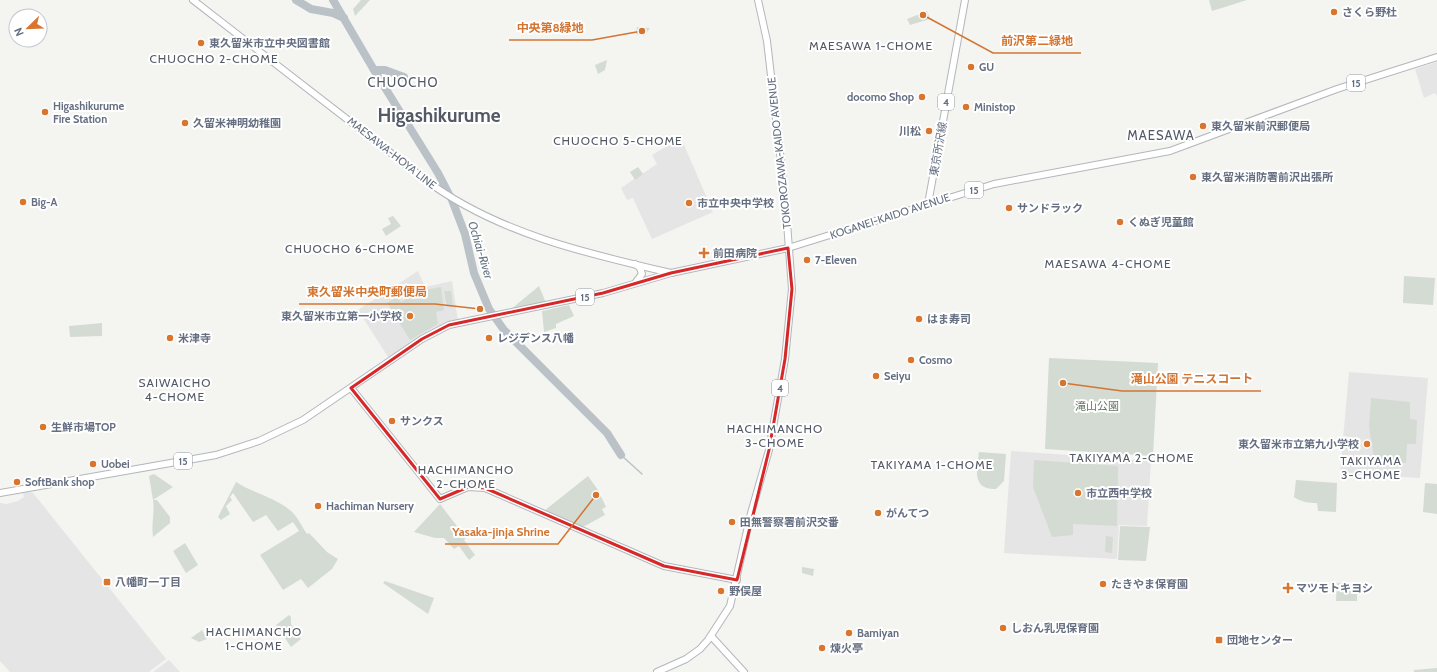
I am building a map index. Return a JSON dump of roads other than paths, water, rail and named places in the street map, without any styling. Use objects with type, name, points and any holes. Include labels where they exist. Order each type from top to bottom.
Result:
[{"type":"main road","name":"MAESAWA-HOYA LINE","points":[[193,0],[442,192],[476,213],[519,231],[671,273]]},
{"type":"main road","name":"TOKOROZAWA-KAIDO AVENUE","points":[[657,672],[694,654],[711,636],[730,606],[751,514],[769,450],[785,359],[792,289],[785,196],[767,41],[758,0]]},
{"type":"main road","name":"東京所沢線","points":[[928,204],[965,0]]},
{"type":"main road","name":"KOGANEI-KAIDO AVENUE","points":[[351,388],[437,330],[461,322],[603,293],[671,273],[788,248],[994,184],[1170,150],[1337,89],[1437,56]]},
{"type":"main road","points":[[633,284],[640,279],[642,274],[640,268],[635,264]]},
{"type":"main road","points":[[351,388],[440,499],[468,487],[485,488],[664,566],[737,580]]},
{"type":"main road","name":"15","points":[[0,493],[231,451],[267,438],[288,428],[351,388]]},
{"type":"main road","points":[[711,636],[744,672]]},
{"type":"waterway","name":"Ochiai-River","points":[[296,0],[311,9],[333,13],[344,18]]},
{"type":"waterway","name":"Ochiai-River","points":[[333,0],[374,70],[385,70],[404,77]]},
{"type":"waterway","name":"Ochiai-River","points":[[374,70],[438,173],[452,200],[465,234],[474,273],[489,309],[504,330],[607,433],[621,455]]},
{"type":"waterway","points":[[621,455],[642,474]]},
{"type":"place","name":"さくら野杜","points":[[1334,12]]},
{"type":"place","name":"前沢第二緑地","points":[[923,15]]},
{"type":"place","name":"中央第8緑地","points":[[642,31]]},
{"type":"place","name":"東久留米市立中央図書館","points":[[201,43]]},
{"type":"place","name":"GU","points":[[971,67]]},
{"type":"place","name":"docomo Shop","points":[[922,97]]},
{"type":"place","name":"Ministop","points":[[966,107]]},
{"type":"place","name":"Higashikurume Fire Station","points":[[45,112]]},
{"type":"place","name":"久留米神明幼稚園","points":[[185,123]]},
{"type":"place","name":"東久留米前沢郵便局","points":[[1203,126]]},
{"type":"place","name":"川松","points":[[929,131]]},
{"type":"place","name":"東久留米消防署前沢出張所","points":[[1193,177]]},
{"type":"place","name":"Big-A","points":[[23,202]]},
{"type":"place","name":"市立中央中学校","points":[[689,203]]},
{"type":"place","name":"サンドラック","points":[[1009,208]]},
{"type":"place","name":"くぬぎ児童館","points":[[1120,222]]},
{"type":"place","name":"前田病院","points":[[704,253]]},
{"type":"place","name":"7-Eleven","points":[[807,260]]},
{"type":"place","name":"東久留米中央町郵便局","points":[[480,309]]},
{"type":"place","name":"東久留米市立第一小学校","points":[[410,316]]},
{"type":"place","name":"はま寿司","points":[[919,319]]},
{"type":"place","name":"米津寺","points":[[170,338]]},
{"type":"place","name":"レジデンス八幡","points":[[489,338]]},
{"type":"place","name":"Cosmo","points":[[911,360]]},
{"type":"place","name":"Seiyu","points":[[876,376]]},
{"type":"place","name":"滝山公園 テニスコート","points":[[1063,383]]},
{"type":"place","name":"サンクス","points":[[392,421]]},
{"type":"place","name":"生鮮市場TOP","points":[[43,427]]},
{"type":"place","name":"東久留米市立第九小学校","points":[[1367,444]]},
{"type":"place","name":"Uobei","points":[[93,464]]},
{"type":"place","name":"SoftBank shop","points":[[17,482]]},
{"type":"place","name":"市立西中学校","points":[[1078,493]]},
{"type":"place","name":"Yasaka-jinja Shrine","points":[[596,495]]},
{"type":"place","name":"Hachiman Nursery","points":[[318,506]]},
{"type":"place","name":"がんてつ","points":[[878,513]]},
{"type":"place","name":"田無警察署前沢交番","points":[[732,522]]},
{"type":"place","name":"八幡町一丁目","points":[[107,582]]},
{"type":"place","name":"たきやま保育園","points":[[1103,584]]},
{"type":"place","name":"マツモトキヨシ","points":[[1288,588]]},
{"type":"place","name":"野俣屋","points":[[721,591]]},
{"type":"place","name":"しおん乳児保育園","points":[[1003,628]]},
{"type":"place","name":"Bamiyan","points":[[849,633]]},
{"type":"place","name":"団地センター","points":[[1219,640]]},
{"type":"place","name":"煉火亭","points":[[822,648]]},
{"type":"district","name":"MAESAWA 1-CHOME","points":[[871,45]]},
{"type":"district","name":"CHUOCHO 2-CHOME","points":[[214,58]]},
{"type":"district","name":"CHUOCHO","points":[[403,82]]},
{"type":"district","name":"Higashikurume","points":[[439,115]]},
{"type":"district","name":"MAESAWA","points":[[1161,135]]},
{"type":"district","name":"CHUOCHO 5-CHOME","points":[[618,140]]},
{"type":"district","name":"CHUOCHO 6-CHOME","points":[[350,248]]},
{"type":"district","name":"MAESAWA 4-CHOME","points":[[1108,263]]},
{"type":"district","name":"SAIWAICHO 4-CHOME","points":[[175,389]]},
{"type":"district","name":"HACHIMANCHO 3-CHOME","points":[[775,435]]},
{"type":"district","name":"TAKIYAMA 2-CHOME","points":[[1132,457]]},
{"type":"district","name":"TAKIYAMA 1-CHOME","points":[[932,464]]},
{"type":"district","name":"TAKIYAMA 3-CHOME","points":[[1371,467]]},
{"type":"district","name":"HACHIMANCHO 2-CHOME","points":[[466,476]]},
{"type":"district","name":"HACHIMANCHO 1-CHOME","points":[[254,638]]},
{"type":"park label","name":"滝山公園","points":[[1097,406]]}]
